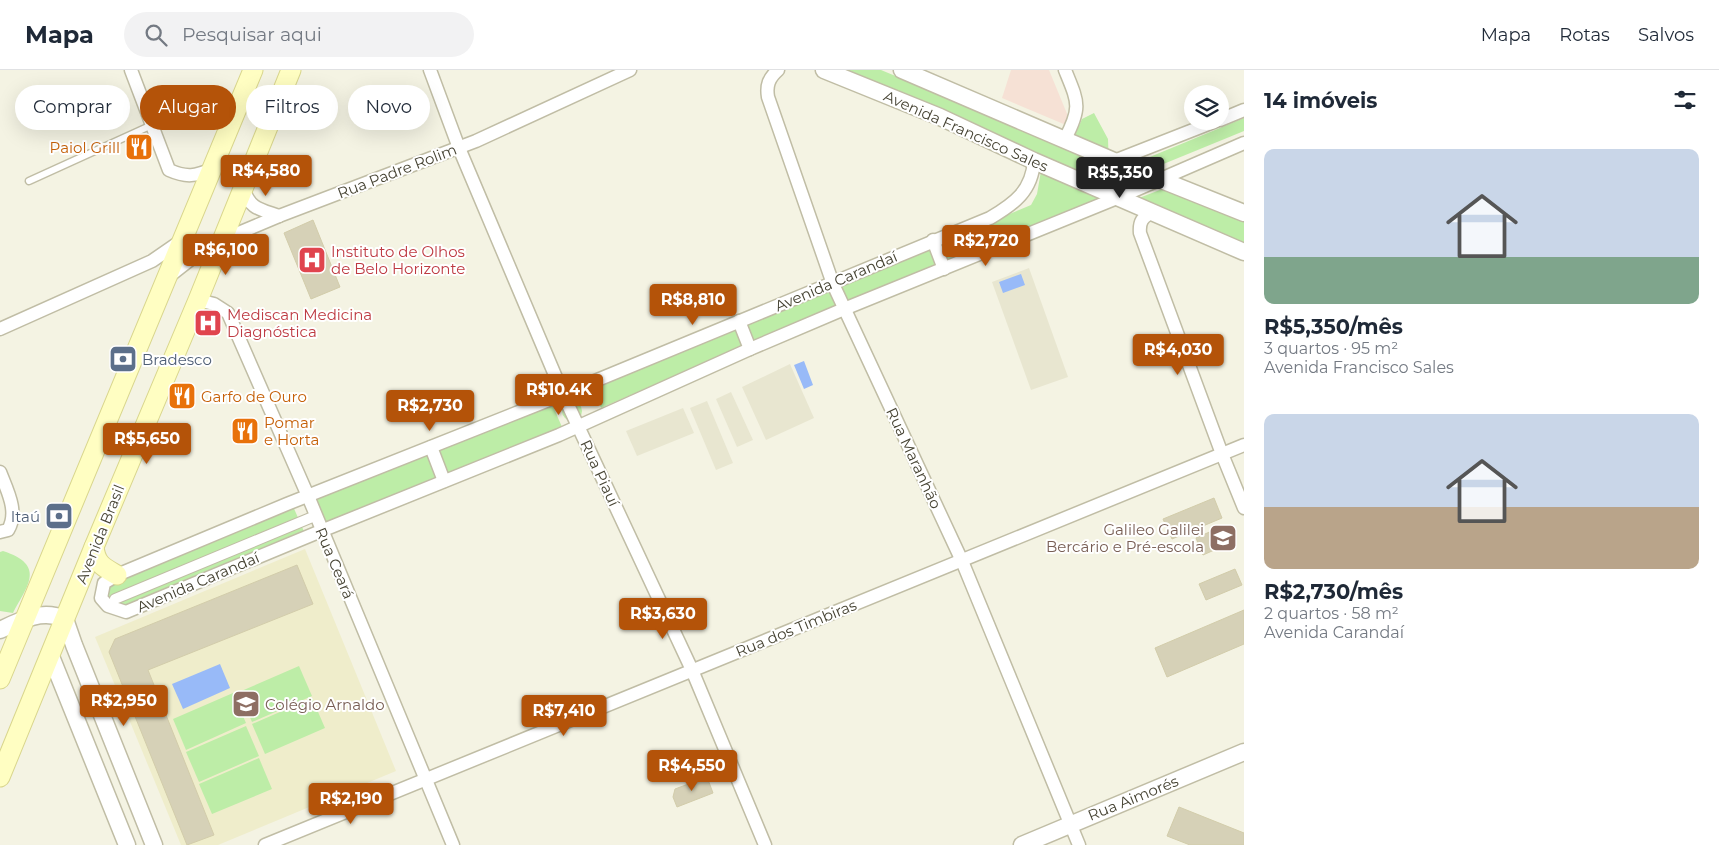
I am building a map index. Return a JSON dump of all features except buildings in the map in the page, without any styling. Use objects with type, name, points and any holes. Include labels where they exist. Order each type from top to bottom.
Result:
[{"type":"main road","points":[[0,679],[253,70]]},
{"type":"main road","name":"Avenida Brasil","points":[[0,777],[198,300],[291,70]]},
{"type":"main road","points":[[94,547],[96,558],[104,567],[117,575]]},
{"type":"street","points":[[131,70],[140,94]]},
{"type":"street","name":"Rua Piauí","points":[[430,70],[459,148],[563,394],[692,670],[765,845]]},
{"type":"street","name":"Rua Padre Rolim","points":[[165,284],[208,248],[222,240],[279,216],[459,148],[630,70]]},
{"type":"street","name":"Rua Maranhão","points":[[778,70],[769,79],[768,97],[833,284],[962,561],[1079,845]]},
{"type":"street","name":"Avenida Francisco Sales","points":[[824,70],[940,117],[1117,198],[1244,252]]},
{"type":"street","name":"Avenida Francisco Sales","points":[[902,70],[1114,161],[1244,214]]},
{"type":"street","points":[[1065,70],[1078,110],[1074,123],[1065,139]]},
{"type":"street","points":[[940,117],[952,91]]},
{"type":"street","points":[[1229,116],[1244,110]]},
{"type":"street","points":[[154,130],[169,170],[182,176],[198,174],[213,168]]},
{"type":"street","points":[[1114,161],[1193,130]]},
{"type":"street","name":"Avenida Carandaí","points":[[1034,161],[1033,174],[1028,186],[1005,209],[990,218],[933,240],[833,284],[117,575],[104,584],[101,598],[108,606],[126,612],[578,427],[750,349],[1117,198],[1244,143]]},
{"type":"street","points":[[1080,181],[1112,184],[1161,179]]},
{"type":"street","points":[[242,188],[246,199],[256,208],[279,216]]},
{"type":"street","points":[[1153,212],[1142,219],[1140,233],[1244,508]]},
{"type":"street","points":[[0,329],[152,261],[183,240]]},
{"type":"street","points":[[933,240],[944,269]]},
{"type":"street","points":[[152,261],[161,268],[165,284]]},
{"type":"street","name":"Rua Ceará","points":[[198,300],[214,304],[228,312],[308,496],[453,845]]},
{"type":"street","points":[[739,321],[750,349]]},
{"type":"street","name":"Rua dos Timbiras","points":[[266,845],[1244,445]]},
{"type":"street","points":[[431,447],[444,481]]},
{"type":"street","points":[[0,472],[10,496],[13,516],[12,524],[8,530],[0,532]]},
{"type":"street","points":[[115,599],[315,516]]},
{"type":"street","points":[[0,630],[25,618],[38,615],[55,615],[65,619],[154,845]]},
{"type":"street","points":[[50,654],[128,845]]},
{"type":"street","name":"Rua Aimorés","points":[[1022,845],[1244,752]]},
{"type":"lane","points":[[29,181],[141,130]]},
{"type":"shaded area","points":[[1011,70],[1049,70],[1070,121],[1066,125],[1002,98]]},
{"type":"shaded area","points":[[1029,268],[1068,377],[1031,390],[992,282]]},
{"type":"shaded area","points":[[790,364],[814,418],[766,440],[742,387]]},
{"type":"shaded area","points":[[731,392],[753,440],[737,447],[716,399]]},
{"type":"shaded area","points":[[707,401],[733,463],[716,470],[690,408]]},
{"type":"shaded area","points":[[683,408],[694,433],[637,456],[626,431]]},
{"type":"shaded area","name":"Colégio Arnaldo","points":[[305,549],[396,771],[218,845],[181,845],[95,637]]},
{"type":"green space","points":[[840,70],[881,70],[1069,148],[1082,119],[1094,113],[1108,139],[1109,168],[1088,176],[952,115]]},
{"type":"green space","points":[[1244,118],[1244,131],[1161,165],[1145,159],[1215,130],[1229,130],[1229,124]]},
{"type":"green space","points":[[1041,171],[1102,198],[945,260],[940,243],[1031,205],[1037,194]]},
{"type":"green space","points":[[1165,188],[1244,221],[1244,243],[1139,198]]},
{"type":"green space","points":[[928,247],[936,266],[847,304],[839,286]]},
{"type":"green space","points":[[831,290],[839,306],[752,343],[745,324]]},
{"type":"green space","points":[[735,328],[743,346],[601,408],[593,388]]},
{"type":"green space","points":[[568,401],[576,401],[582,407],[582,415],[576,421],[568,421],[562,415],[562,407]]},
{"type":"green space","points":[[552,404],[562,427],[447,475],[437,450]]},
{"type":"green space","points":[[429,453],[439,478],[325,524],[315,500]]},
{"type":"green space","points":[[292,504],[306,536],[126,608],[111,602],[108,595],[109,585]]},
{"type":"green space","points":[[3,551],[25,563],[29,569],[28,585],[13,613],[0,611],[0,552]]},
{"type":"green space","points":[[299,666],[312,696],[252,722],[239,692]]},
{"type":"green space","points":[[233,693],[246,723],[186,750],[173,719]]},
{"type":"green space","points":[[312,698],[325,728],[265,754],[252,724]]},
{"type":"green space","points":[[246,726],[259,756],[199,782],[186,752]]},
{"type":"green space","points":[[259,758],[272,789],[212,814],[199,784]]},
{"type":"water","points":[[1021,274],[1025,285],[1003,293],[999,282]]},
{"type":"water","points":[[804,361],[813,385],[804,389],[794,365]]},
{"type":"water","points":[[220,664],[230,688],[183,709],[172,684]]},
{"type":"place","name":"Paiol Grill","points":[[139,147]]},
{"type":"place","name":"Instituto de Olhos de Belo Horizonte","points":[[312,260]]},
{"type":"place","name":"Mediscan Medicina Diagnóstica","points":[[208,323]]},
{"type":"place","name":"Bradesco","points":[[123,359]]},
{"type":"place","name":"Garfo de Ouro","points":[[182,396]]},
{"type":"place","name":"Pomar e Horta","points":[[245,431]]},
{"type":"place","name":"Itaú","points":[[59,516]]},
{"type":"place","name":"Galileo Galilei Bercário e Pré-escola","points":[[1223,538]]},
{"type":"place","name":"Colégio Arnaldo","points":[[246,704]]}]
